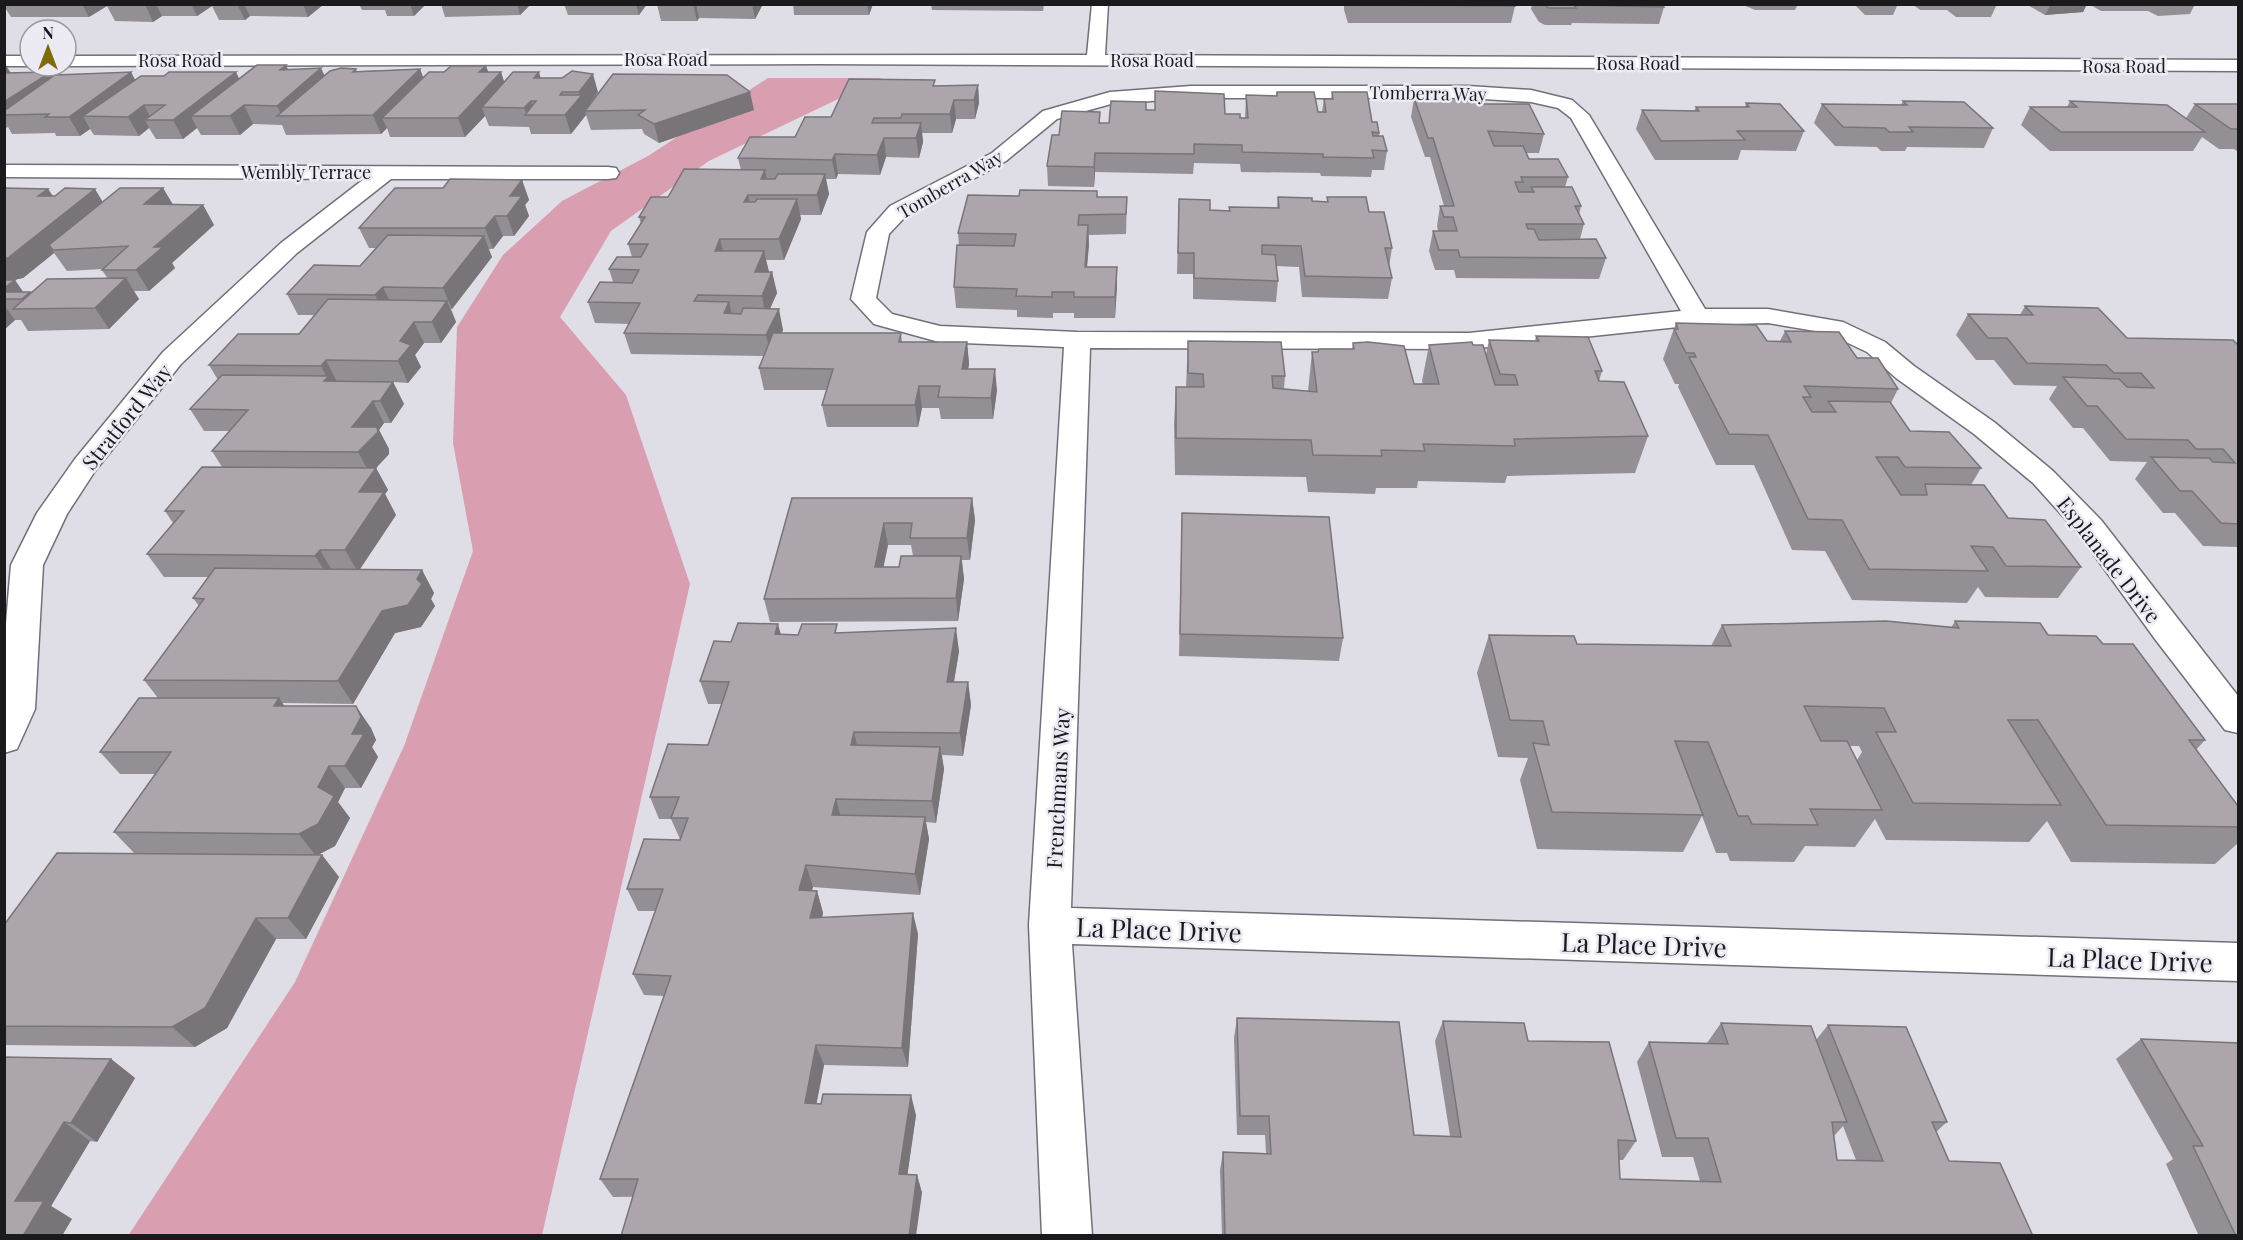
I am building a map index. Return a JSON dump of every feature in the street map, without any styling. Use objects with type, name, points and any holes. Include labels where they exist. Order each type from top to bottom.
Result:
[{"type":"street","points":[[1096,60],[1100,4]]},
{"type":"street","name":"Rosa Road","points":[[78,61],[1096,60],[2238,66]]},
{"type":"street","name":"Tomberra Way","points":[[1697,317],[1579,115],[1565,104],[1531,96],[1468,92],[1191,92],[1110,98],[1050,115],[999,157],[898,211],[879,232],[863,299],[883,319],[939,334],[1077,340],[1469,341],[1697,317],[1768,316],[1834,327],[1876,347],[1905,372]]},
{"type":"street","name":"Wembly Terrace","points":[[4,171],[608,173]]},
{"type":"street","name":"Stratford Way","points":[[4,739],[17,709],[27,566],[52,513],[85,465],[172,358],[289,248],[385,172]]},
{"type":"street","name":"Frenchmans Way","points":[[1067,1236],[1050,925],[1077,340]]},
{"type":"street","name":"Esplanade Drive","points":[[1905,372],[1984,428],[2043,477],[2090,527],[2167,631],[2238,720]]},
{"type":"street","name":"La Place Drive","points":[[1050,925],[2238,962]]},
{"type":"shaded area","points":[[768,78],[882,78],[709,161],[611,231],[560,317],[626,395],[690,584],[542,1235],[128,1236],[295,982],[404,746],[473,551],[453,443],[457,327],[503,255],[562,201],[648,156]]},
{"type":"building","points":[[1514,4],[1515,6],[1350,5]]},
{"type":"building","points":[[1543,4],[1662,4],[1664,7],[1574,5],[1576,8],[1549,8]]},
{"type":"building","points":[[257,65],[286,65],[280,70],[321,68],[277,106],[244,105],[230,116],[191,116]]},
{"type":"building","points":[[451,66],[486,66],[479,72],[501,72],[458,118],[382,118],[429,72],[444,72]]},
{"type":"building","points":[[341,68],[356,69],[353,72],[420,69],[373,115],[277,116],[330,71]]},
{"type":"building","points":[[572,71],[593,74],[579,92],[562,92],[560,95],[582,95],[565,115],[525,115],[536,101],[531,101],[524,108],[482,107],[513,72],[539,72],[534,78],[562,78]]},
{"type":"building","points":[[131,72],[69,117],[45,117],[49,114],[4,115],[4,111],[51,78],[78,78],[78,74]]},
{"type":"building","points":[[169,72],[236,72],[173,120],[145,120],[165,105],[144,105],[128,117],[83,116],[141,76],[164,76]]},
{"type":"building","points":[[4,73],[18,73],[18,78],[42,78],[4,102]]},
{"type":"building","points":[[613,74],[727,75],[750,92],[654,124],[638,115],[645,110],[585,111]]},
{"type":"building","points":[[849,79],[935,80],[933,86],[978,85],[974,100],[954,100],[950,114],[902,114],[901,118],[874,118],[872,123],[921,123],[916,138],[884,138],[877,155],[835,154],[832,160],[738,158],[750,137],[795,137],[805,117],[831,117]]},
{"type":"building","points":[[1155,91],[1224,94],[1225,114],[1240,114],[1240,118],[1248,118],[1246,95],[1277,96],[1277,92],[1314,92],[1318,112],[1326,112],[1324,99],[1333,99],[1332,92],[1367,92],[1372,122],[1377,122],[1379,133],[1372,132],[1373,136],[1383,136],[1387,151],[1372,150],[1374,158],[1323,157],[1323,154],[1242,152],[1242,145],[1194,144],[1194,154],[1095,153],[1094,167],[1047,166],[1052,135],[1059,135],[1062,111],[1100,112],[1099,123],[1109,123],[1111,101],[1146,102],[1146,110],[1155,110]]},
{"type":"building","points":[[1414,98],[1480,99],[1482,104],[1529,104],[1544,134],[1488,131],[1494,146],[1523,146],[1529,159],[1558,159],[1568,177],[1521,177],[1523,182],[1515,182],[1519,192],[1534,192],[1531,187],[1572,187],[1581,206],[1575,206],[1584,224],[1526,224],[1528,229],[1534,229],[1539,240],[1596,239],[1606,258],[1460,257],[1458,250],[1439,250],[1433,231],[1457,231],[1453,217],[1444,217],[1440,206],[1454,206],[1433,138],[1428,138]]},
{"type":"building","points":[[1903,101],[1964,102],[1993,128],[1909,127],[1913,132],[1889,132],[1885,128],[1843,127],[1822,104],[1907,105]]},
{"type":"building","points":[[2070,101],[2167,105],[2205,132],[2061,132],[2030,107],[2077,107]]},
{"type":"building","points":[[1746,103],[1780,104],[1804,131],[1737,131],[1745,140],[1661,141],[1642,110],[1699,111],[1696,107],[1749,107]]},
{"type":"building","points":[[2195,104],[2238,104],[2238,129],[2231,129]]},
{"type":"building","points":[[684,169],[765,170],[761,179],[775,179],[778,174],[825,174],[817,195],[748,195],[744,202],[755,202],[757,199],[797,199],[779,239],[720,239],[715,251],[764,251],[755,272],[772,272],[762,296],[698,295],[694,301],[729,302],[724,313],[741,314],[743,308],[779,309],[766,335],[624,333],[640,303],[588,302],[600,282],[632,283],[639,270],[609,269],[617,257],[641,257],[648,244],[628,244],[645,217],[639,217],[651,197],[668,197]]},
{"type":"building","points":[[450,179],[522,180],[510,196],[522,196],[507,216],[495,216],[485,228],[359,228],[395,188],[443,188]]},
{"type":"building","points":[[4,188],[48,189],[38,196],[55,196],[65,188],[95,189],[8,258],[4,258]]},
{"type":"building","points":[[120,188],[163,188],[144,204],[203,205],[154,247],[163,247],[136,270],[102,270],[128,246],[53,250],[49,245]]},
{"type":"building","points":[[1020,190],[1097,191],[1097,197],[1127,197],[1126,214],[1079,215],[1078,225],[1088,225],[1085,267],[1117,267],[1115,297],[1074,297],[1074,292],[1052,292],[1052,297],[1016,296],[1017,289],[954,287],[957,245],[1014,246],[1016,234],[958,233],[968,195],[1019,196]]},
{"type":"building","points":[[1278,197],[1312,198],[1312,201],[1328,202],[1327,197],[1366,197],[1369,212],[1384,212],[1392,248],[1385,248],[1392,278],[1305,276],[1301,246],[1262,245],[1262,254],[1275,255],[1278,281],[1194,278],[1194,253],[1178,253],[1179,199],[1210,200],[1210,210],[1230,211],[1229,207],[1279,208]]},
{"type":"building","points":[[388,235],[484,236],[443,288],[383,287],[375,295],[287,294],[314,265],[360,266]]},
{"type":"building","points":[[126,278],[95,308],[13,309],[47,279]]},
{"type":"building","points":[[4,280],[15,280],[4,288]]},
{"type":"building","points":[[4,292],[30,292],[22,299],[4,299]]},
{"type":"building","points":[[328,299],[447,301],[432,322],[414,322],[400,341],[411,345],[398,361],[326,360],[321,366],[209,365],[238,334],[299,334]]},
{"type":"building","points":[[2025,306],[2098,308],[2127,338],[2233,340],[2238,345],[2238,524],[2221,523],[2192,491],[2180,491],[2151,457],[2209,458],[2213,462],[2235,463],[2223,449],[2196,449],[2188,440],[2126,439],[2097,406],[2087,406],[2063,377],[2119,379],[2127,387],[2154,388],[2141,373],[2114,373],[2106,365],[2027,363],[2007,338],[1988,338],[1968,314],[2033,315]]},
{"type":"building","points":[[1676,323],[1756,325],[1767,341],[1791,342],[1785,331],[1839,332],[1857,358],[1878,358],[1898,389],[1804,386],[1811,397],[1803,397],[1812,412],[1836,412],[1828,401],[1890,402],[1910,431],[1949,432],[1981,468],[1905,467],[1898,457],[1876,457],[1901,495],[1927,495],[1925,484],[1984,485],[2008,518],[2045,520],[2081,567],[2006,566],[1993,547],[1971,546],[1988,571],[1869,569],[1842,520],[1808,519],[1768,435],[1729,434],[1689,357],[1696,357],[1694,353],[1686,353],[1674,329],[1678,329]]},
{"type":"building","points":[[773,333],[901,333],[899,342],[967,342],[962,369],[995,369],[991,398],[938,397],[940,386],[919,386],[915,405],[822,405],[833,369],[759,368]]},
{"type":"building","points":[[1536,336],[1588,337],[1602,371],[1595,371],[1599,381],[1624,382],[1648,436],[1514,439],[1515,446],[1423,444],[1425,451],[1381,450],[1382,456],[1313,455],[1311,440],[1176,438],[1176,387],[1204,387],[1203,374],[1188,373],[1188,341],[1281,342],[1285,376],[1272,376],[1273,388],[1317,392],[1312,352],[1318,352],[1319,349],[1354,349],[1353,343],[1368,342],[1404,346],[1414,384],[1439,384],[1429,345],[1472,342],[1473,345],[1483,345],[1495,385],[1518,385],[1515,375],[1500,374],[1489,340],[1539,341]]},
{"type":"building","points":[[222,375],[329,376],[324,381],[393,382],[380,401],[373,401],[352,427],[377,427],[378,432],[358,452],[212,451],[248,410],[190,409]]},
{"type":"building","points":[[202,467],[376,468],[359,492],[384,492],[345,550],[320,550],[315,556],[147,554],[184,511],[165,511]]},
{"type":"building","points":[[792,498],[972,498],[967,538],[910,538],[912,523],[884,523],[875,567],[899,567],[901,556],[961,556],[956,598],[764,599]]},
{"type":"building","points":[[1182,513],[1329,517],[1343,638],[1180,634]]},
{"type":"building","points":[[215,568],[422,570],[417,579],[422,584],[408,605],[382,611],[338,681],[144,680],[204,599],[193,598]]},
{"type":"building","points":[[1886,621],[1959,628],[1955,621],[2040,623],[2048,635],[2096,636],[2103,644],[2133,644],[2205,740],[2189,740],[2238,806],[2238,827],[2106,825],[2038,720],[2008,720],[2061,805],[1913,803],[1876,732],[1896,732],[1884,708],[1804,706],[1821,741],[1847,741],[1882,810],[1810,809],[1818,825],[1752,824],[1748,816],[1738,816],[1708,742],[1675,741],[1703,815],[1552,812],[1533,743],[1549,745],[1543,721],[1510,720],[1489,635],[1574,636],[1577,644],[1731,646],[1722,625]]},
{"type":"building","points":[[738,623],[778,624],[775,634],[798,635],[802,624],[837,624],[835,633],[956,628],[947,682],[968,682],[960,733],[854,732],[851,745],[940,747],[932,801],[836,799],[832,815],[925,817],[915,874],[806,865],[799,890],[817,891],[810,918],[913,913],[902,1048],[816,1045],[805,1103],[821,1104],[823,1094],[911,1095],[899,1174],[917,1175],[909,1236],[621,1236],[638,1179],[600,1179],[671,976],[633,974],[663,889],[627,889],[644,839],[680,840],[688,818],[671,818],[679,797],[650,797],[668,744],[708,745],[729,682],[700,681],[714,641],[731,642]]},
{"type":"building","points":[[139,698],[279,698],[274,706],[356,706],[361,717],[352,734],[364,734],[345,766],[329,766],[318,787],[334,796],[318,824],[299,834],[114,832],[171,752],[100,752]]},
{"type":"building","points":[[57,853],[322,855],[288,918],[256,918],[205,1008],[172,1027],[4,1026],[4,925]]},
{"type":"building","points":[[1237,1018],[1399,1022],[1414,1135],[1461,1137],[1443,1021],[1524,1023],[1528,1041],[1609,1042],[1636,1141],[1618,1140],[1620,1179],[1721,1182],[1708,1138],[1676,1138],[1649,1042],[1728,1044],[1721,1023],[1811,1026],[1847,1122],[1832,1122],[1837,1160],[1883,1161],[1828,1025],[1906,1027],[1947,1122],[1932,1122],[1949,1161],[2000,1163],[2033,1236],[1225,1236],[1223,1152],[1271,1154],[1269,1116],[1240,1116]]},
{"type":"building","points":[[2141,1039],[2238,1043],[2238,1236],[2193,1146],[2203,1146]]},
{"type":"building","points":[[4,1057],[111,1059],[71,1123],[64,1122],[15,1201],[44,1201],[23,1236],[4,1236]]}]
